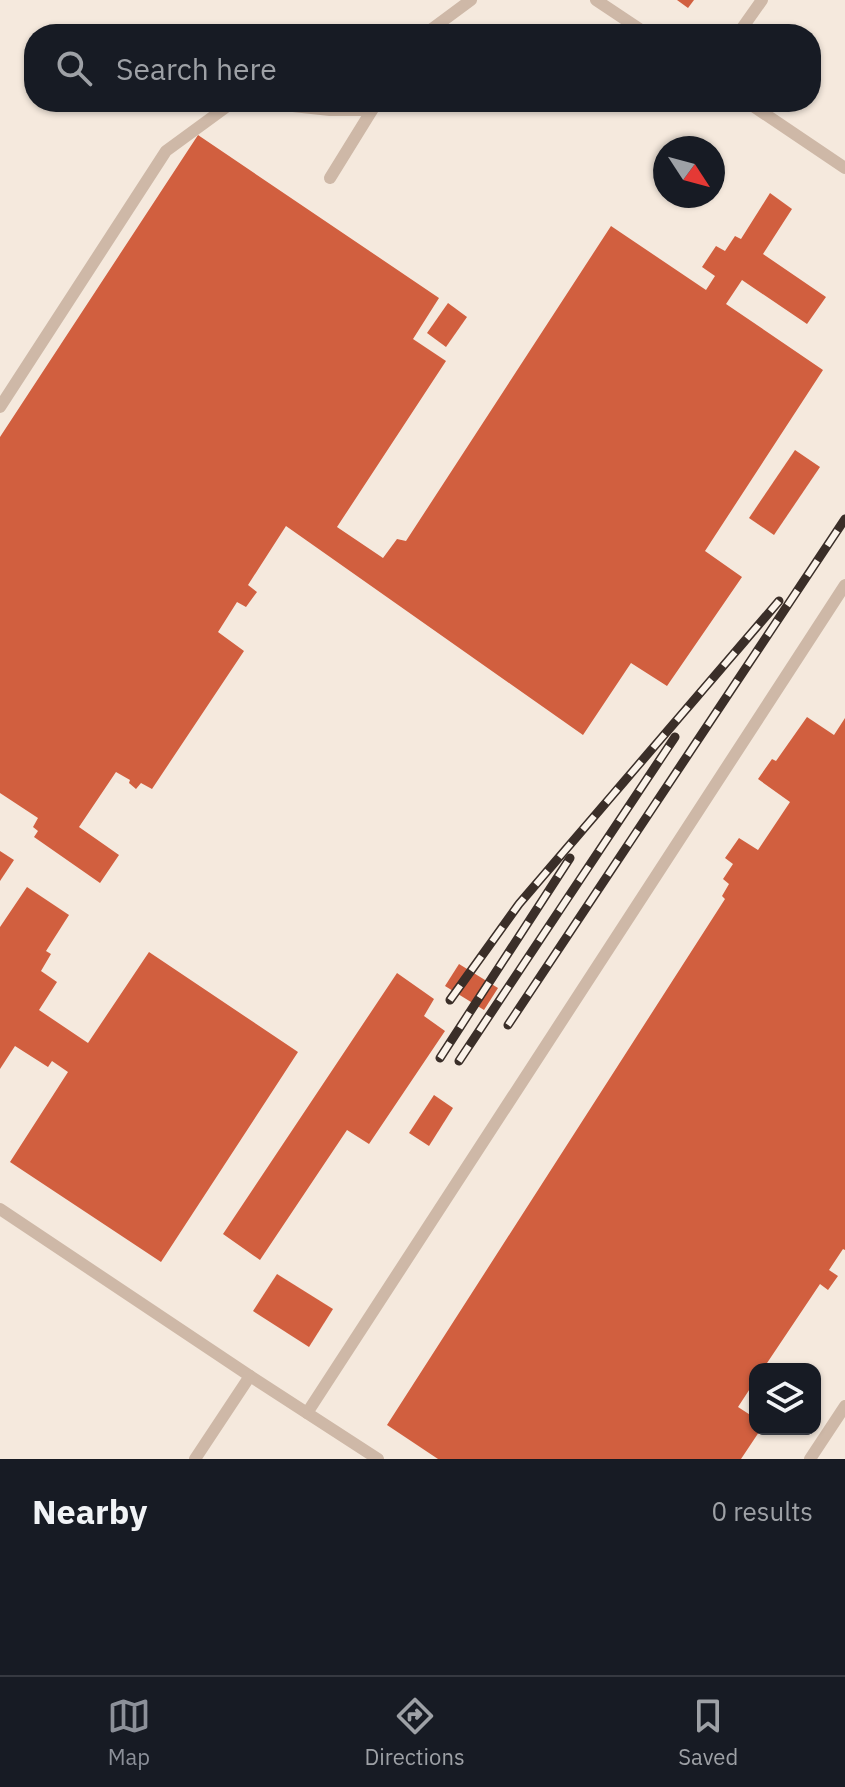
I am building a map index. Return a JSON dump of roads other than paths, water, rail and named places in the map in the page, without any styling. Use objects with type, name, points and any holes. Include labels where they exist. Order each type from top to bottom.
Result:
[{"type":"lane","points":[[439,24],[471,0]]},
{"type":"lane","points":[[596,0],[632,24]]},
{"type":"lane","points":[[745,24],[762,0]]},
{"type":"lane","points":[[0,407],[166,151],[219,112]]},
{"type":"lane","points":[[330,178],[370,112]]},
{"type":"lane","points":[[762,112],[845,168]]},
{"type":"lane","points":[[307,1413],[845,585]]},
{"type":"lane","points":[[0,1209],[378,1459]]},
{"type":"lane","points":[[195,1459],[250,1376]]},
{"type":"lane","points":[[810,1459],[845,1406]]},
{"type":"railway","points":[[508,1025],[845,519]]},
{"type":"railway","points":[[450,1000],[519,904],[779,601]]},
{"type":"railway","points":[[459,1061],[675,737]]},
{"type":"railway","points":[[440,1058],[570,858]]}]
